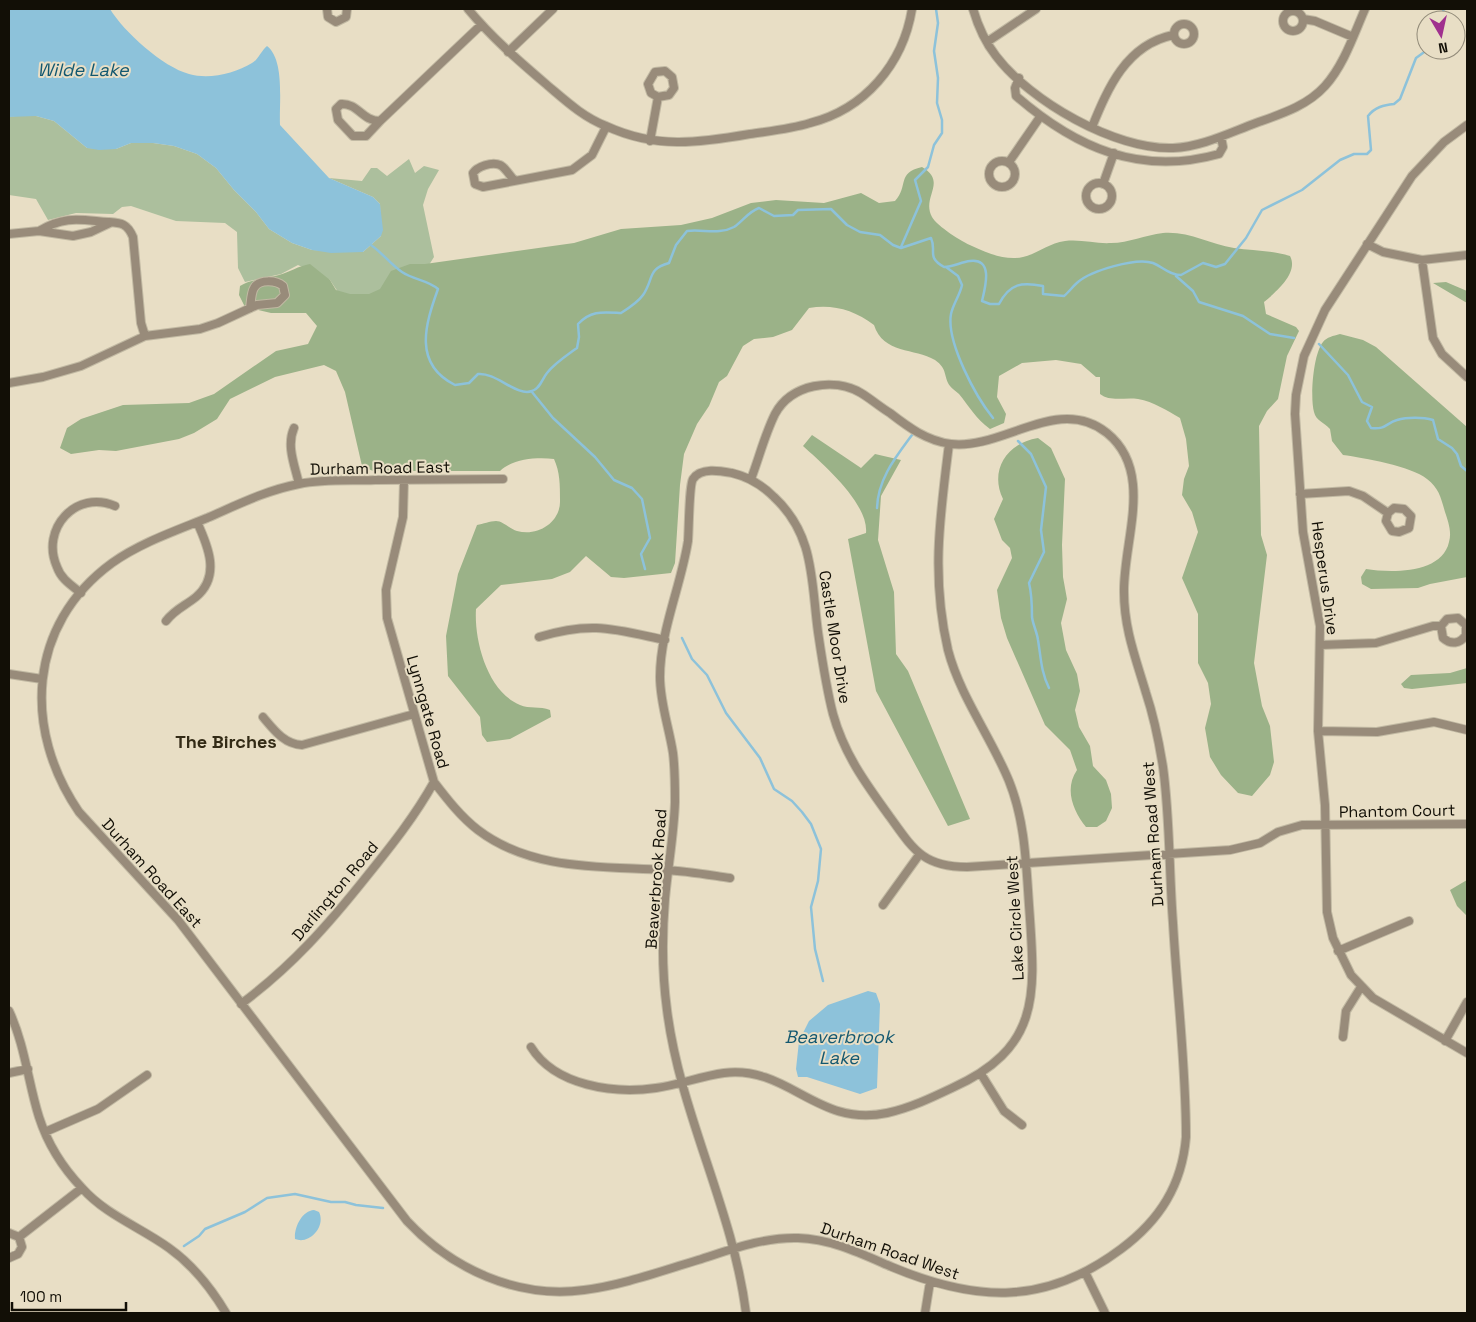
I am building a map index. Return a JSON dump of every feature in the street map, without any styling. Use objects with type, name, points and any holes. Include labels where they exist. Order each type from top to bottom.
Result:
[{"type":"street","points":[[327,9],[328,17],[336,22],[346,16],[347,9]]},
{"type":"street","points":[[468,9],[508,52],[576,110],[606,127],[650,141],[678,144],[708,141],[810,124],[838,113],[863,96],[886,74],[906,37],[912,9]]},
{"type":"street","points":[[508,52],[553,9]]},
{"type":"street","points":[[973,9],[980,31],[996,57],[1056,108],[1092,128],[1136,144],[1163,148],[1186,147],[1221,137],[1286,112],[1314,95],[1334,74],[1366,9]]},
{"type":"street","points":[[986,42],[1036,9]]},
{"type":"street","points":[[1303,19],[1315,21],[1353,37]]},
{"type":"street","points":[[380,121],[373,121],[364,117],[352,105],[342,104],[336,109],[338,120],[356,138],[366,136],[481,25]]},
{"type":"street","points":[[1092,128],[1105,94],[1120,69],[1143,49],[1158,40],[1173,35]]},
{"type":"street","points":[[1019,78],[1015,88],[1016,96],[1040,118],[1086,142],[1114,153],[1149,162],[1190,161],[1219,154],[1223,147],[1221,137]]},
{"type":"street","points":[[650,141],[658,97]]},
{"type":"street","points":[[1009,162],[1040,118]]},
{"type":"street","name":"Hesperus Drive","points":[[1467,125],[1438,148],[1412,176],[1318,323],[1307,346],[1301,367],[1296,394],[1295,414],[1303,532],[1317,607],[1320,645],[1318,731],[1326,825],[1327,912],[1338,951],[1361,987],[1391,1011],[1467,1053]]},
{"type":"street","points":[[514,180],[503,167],[496,164],[480,167],[473,173],[474,181],[479,186],[506,183],[572,170],[592,155],[606,127]]},
{"type":"street","points":[[1103,184],[1114,153]]},
{"type":"street","points":[[39,231],[52,224],[70,219],[122,223],[133,236],[141,323],[145,336]]},
{"type":"street","points":[[9,234],[39,231],[73,236],[90,232],[110,222]]},
{"type":"street","points":[[1367,244],[1383,252],[1422,260],[1467,255]]},
{"type":"street","points":[[1422,260],[1433,338],[1442,354],[1467,377]]},
{"type":"street","points":[[9,383],[43,377],[81,366],[145,336],[200,329],[218,324],[250,308],[281,301],[285,294],[283,286],[273,281],[258,284],[252,290],[250,308]]},
{"type":"street","name":"Durham Road West","points":[[733,1249],[767,1240],[814,1239],[849,1249],[930,1282],[964,1291],[1015,1293],[1047,1286],[1085,1272],[1131,1242],[1158,1215],[1175,1186],[1184,1155],[1186,1122],[1165,792],[1159,745],[1151,709],[1131,651],[1125,623],[1125,568],[1134,489],[1128,460],[1108,434],[1087,423],[1073,420],[1048,421],[982,440],[949,444],[921,435],[854,390],[837,384],[812,386],[801,390],[781,405],[770,425],[751,479]]},
{"type":"street","points":[[294,428],[291,435],[291,450],[299,484]]},
{"type":"street","name":"Lake Circle West","points":[[531,1047],[537,1057],[549,1067],[562,1075],[591,1085],[642,1090],[724,1073],[750,1074],[776,1081],[821,1107],[846,1114],[871,1116],[901,1110],[981,1074],[992,1066],[1012,1045],[1020,1032],[1031,1004],[1033,973],[1023,826],[1006,774],[954,668],[945,633],[937,554],[949,444]]},
{"type":"street","name":"Castle Moor Drive","points":[[698,474],[710,471],[722,472],[751,479],[783,505],[802,531],[811,568],[827,689],[839,734],[857,770],[919,855]]},
{"type":"street","name":"Beaverbrook Road","points":[[698,474],[691,485],[691,507],[686,551],[661,657],[660,688],[673,752],[675,778],[673,830],[663,926],[664,984],[671,1033],[683,1082],[733,1249],[746,1313]]},
{"type":"street","name":"Durham Road East","points":[[503,479],[299,484],[269,492],[126,554],[104,570],[81,593],[58,628],[45,663],[42,679],[42,721],[46,741],[57,776],[66,793],[93,829],[178,920],[407,1221],[424,1240],[471,1271],[490,1278],[526,1288],[583,1290],[627,1281],[733,1249]]},
{"type":"street","name":"Lynngate Road","points":[[404,480],[403,516],[388,578],[386,604],[392,637],[434,782],[476,829],[513,850],[552,862],[668,870],[730,878]]},
{"type":"street","points":[[1300,494],[1349,491],[1363,496],[1388,513]]},
{"type":"street","points":[[81,593],[66,581],[56,567],[53,541],[58,524],[70,510],[86,503],[101,501],[115,506]]},
{"type":"street","points":[[166,621],[173,611],[197,596],[208,580],[210,553],[197,522]]},
{"type":"street","points":[[1320,645],[1376,644],[1424,628],[1441,626]]},
{"type":"street","points":[[539,637],[561,630],[586,627],[613,629],[665,640]]},
{"type":"street","points":[[9,674],[42,679]]},
{"type":"street","points":[[263,717],[280,737],[288,742],[302,745],[414,714]]},
{"type":"street","points":[[1318,731],[1377,732],[1434,722],[1467,730]]},
{"type":"street","name":"Darlington Road","points":[[241,1004],[275,978],[321,933],[406,828],[434,782]]},
{"type":"street","name":"Phantom Court","points":[[1326,825],[1467,824]]},
{"type":"street","points":[[883,905],[919,855],[956,867],[1168,854],[1247,847],[1260,843],[1288,828],[1326,825]]},
{"type":"street","points":[[1338,951],[1409,921]]},
{"type":"street","points":[[1342,1037],[1346,1011],[1361,987]]},
{"type":"street","points":[[1445,1041],[1467,1002]]},
{"type":"street","points":[[9,1012],[17,1027],[38,1112],[45,1132],[61,1162],[82,1188],[108,1211],[168,1247],[179,1256],[212,1291],[226,1313]]},
{"type":"street","points":[[9,1073],[28,1069]]},
{"type":"street","points":[[981,1074],[1004,1111],[1022,1125]]},
{"type":"street","points":[[45,1132],[98,1109],[147,1075]]},
{"type":"street","points":[[19,1238],[82,1188]]},
{"type":"street","points":[[9,1232],[19,1238],[21,1250],[16,1256],[9,1258]]},
{"type":"street","points":[[1085,1272],[1105,1313]]},
{"type":"street","points":[[925,1313],[930,1282]]},
{"type":"green space","points":[[36,116],[54,121],[87,148],[116,149],[131,143],[153,143],[174,146],[197,154],[216,168],[269,229],[292,243],[312,250],[363,252],[381,236],[380,204],[373,197],[329,178],[362,181],[371,168],[377,168],[387,176],[409,159],[415,173],[424,166],[439,170],[428,189],[423,205],[434,257],[422,276],[399,290],[344,301],[330,280],[298,265],[281,274],[245,282],[238,268],[237,232],[225,223],[176,221],[131,206],[122,207],[113,214],[76,213],[48,220],[36,199],[9,195],[9,117]]},
{"type":"green space","points":[[922,167],[933,178],[934,184],[929,210],[935,221],[962,241],[997,256],[1023,257],[1065,241],[1118,243],[1156,234],[1172,233],[1234,248],[1290,256],[1292,262],[1289,275],[1280,288],[1264,302],[1266,314],[1296,327],[1299,331],[1287,356],[1278,399],[1267,411],[1259,426],[1261,535],[1267,555],[1254,663],[1262,706],[1270,726],[1274,762],[1270,775],[1252,796],[1238,793],[1221,775],[1210,757],[1205,728],[1211,704],[1208,683],[1198,663],[1198,614],[1182,578],[1198,532],[1192,512],[1182,495],[1184,479],[1189,466],[1186,439],[1180,418],[1144,400],[1113,399],[1100,394],[1100,377],[1096,377],[1081,364],[1056,360],[1022,363],[999,376],[997,397],[1006,414],[1004,423],[990,429],[951,387],[939,363],[927,356],[892,346],[878,334],[874,325],[859,315],[843,309],[809,308],[792,330],[773,337],[754,339],[743,346],[727,376],[719,382],[684,454],[675,563],[671,573],[624,578],[611,577],[586,556],[570,572],[552,579],[501,585],[476,609],[477,635],[480,649],[491,677],[509,698],[520,705],[550,710],[551,717],[510,739],[487,742],[482,735],[480,717],[448,676],[446,636],[458,574],[477,525],[499,521],[517,531],[533,532],[547,526],[552,521],[557,515],[560,500],[559,474],[554,459],[540,458],[518,461],[500,471],[373,471],[362,466],[345,392],[336,371],[324,365],[275,377],[230,399],[217,419],[194,433],[179,439],[116,451],[99,450],[71,454],[60,448],[67,428],[81,419],[123,405],[189,403],[214,394],[276,351],[308,344],[317,326],[306,313],[271,313],[245,307],[239,295],[240,286],[249,282],[279,275],[310,264],[330,280],[336,290],[350,294],[369,294],[380,289],[391,271],[410,264],[425,264],[574,243],[621,229],[681,225],[712,218],[751,203],[776,200],[824,203],[861,193],[879,203],[895,201],[906,176]]},
{"type":"green space","points":[[1446,282],[1467,291],[1467,303],[1433,283]]},
{"type":"green space","points":[[1340,334],[1363,340],[1376,347],[1467,427],[1467,577],[1418,588],[1371,589],[1362,584],[1361,577],[1366,569],[1401,571],[1426,566],[1437,560],[1444,553],[1449,542],[1450,530],[1441,498],[1431,482],[1420,474],[1399,466],[1343,455],[1332,441],[1330,429],[1315,415],[1312,387],[1317,356],[1325,340]]},
{"type":"green space","points":[[812,435],[861,468],[875,454],[901,460],[881,496],[878,540],[894,592],[896,654],[908,671],[970,819],[948,826],[876,691],[848,539],[866,533],[865,522],[853,497],[833,474],[803,446]]},
{"type":"green space","points":[[1038,438],[1051,448],[1065,479],[1062,545],[1063,577],[1067,599],[1061,623],[1066,650],[1077,674],[1080,691],[1075,710],[1079,727],[1090,746],[1093,766],[1106,780],[1111,794],[1112,808],[1106,821],[1097,827],[1086,827],[1077,814],[1072,800],[1071,785],[1077,770],[1070,750],[1045,725],[1007,638],[1001,618],[997,590],[1012,558],[1010,548],[1002,540],[994,519],[1003,499],[998,478],[1000,468],[1004,459],[1017,446]]},
{"type":"green space","points":[[1467,668],[1467,683],[1412,689],[1404,688],[1401,684],[1411,675],[1450,673]]},
{"type":"green space","points":[[1467,880],[1467,916],[1457,906],[1450,890]]},
{"type":"water","name":"Wilde Lake","points":[[9,9],[110,9],[116,18],[145,48],[179,70],[197,76],[214,76],[245,67],[254,62],[267,46],[273,53],[279,71],[280,125],[329,178],[373,197],[380,204],[383,230],[381,236],[363,252],[331,253],[312,250],[292,243],[269,229],[216,168],[197,154],[174,146],[153,143],[131,143],[116,149],[99,150],[87,148],[54,121],[36,116],[9,117]]},
{"type":"water","name":"Beaverbrook Lake","points":[[868,991],[876,993],[880,1004],[877,1088],[860,1094],[807,1077],[798,1077],[796,1069],[799,1041],[809,1021],[828,1005]]},
{"type":"water","points":[[314,1210],[319,1212],[321,1217],[315,1233],[306,1239],[295,1239],[296,1230],[302,1216]]},
{"type":"waterway","points":[[901,247],[921,201],[915,180],[928,167],[934,145],[942,133],[942,120],[937,103],[938,78],[934,51],[938,23],[936,9]]},
{"type":"waterway","points":[[368,243],[402,272],[438,289],[429,316],[426,343],[428,355],[433,366],[442,376],[455,385],[469,383],[478,374],[485,374],[520,391],[532,391],[541,384],[550,369],[577,348],[579,337],[578,324],[593,314],[621,313],[639,300],[654,272],[657,268],[669,263],[676,245],[687,231],[723,231],[734,227],[759,208],[774,216],[793,215],[798,210],[831,209],[847,225],[860,232],[880,235],[893,245],[901,248],[931,238],[935,260],[944,267],[970,261],[978,261],[982,264],[986,275],[982,301],[990,304],[999,304],[1012,288],[1023,284],[1043,286],[1043,294],[1064,296],[1084,278],[1125,263],[1153,263],[1177,275],[1181,275],[1203,263],[1216,267],[1225,264],[1246,238],[1262,210],[1302,190],[1340,160],[1354,154],[1367,154],[1371,150],[1368,116],[1377,109],[1394,104],[1400,99],[1416,58]]},
{"type":"waterway","points":[[946,267],[958,276],[962,285],[951,314],[953,339],[971,383],[993,418]]},
{"type":"waterway","points":[[1176,276],[1193,291],[1199,302],[1243,316],[1270,334],[1294,338]]},
{"type":"waterway","points":[[1319,344],[1348,375],[1362,402],[1372,407],[1367,421],[1371,428],[1380,428],[1393,421],[1405,418],[1433,420],[1438,439],[1452,448],[1457,454],[1461,466],[1467,471]]},
{"type":"waterway","points":[[532,392],[553,418],[595,457],[614,480],[632,488],[642,499],[650,538],[641,554],[645,569]]},
{"type":"waterway","points":[[877,508],[880,488],[888,469],[912,435]]},
{"type":"waterway","points":[[1018,441],[1031,454],[1046,487],[1041,530],[1044,552],[1029,583],[1033,620],[1043,671],[1049,688]]},
{"type":"waterway","points":[[682,638],[692,659],[707,675],[726,713],[760,758],[774,789],[792,801],[811,824],[821,849],[818,881],[811,907],[815,949],[823,981]]},
{"type":"waterway","points":[[184,1246],[199,1236],[205,1229],[245,1212],[267,1198],[295,1194],[331,1202],[345,1202],[383,1208]]},
{"type":"district","name":"The Birches","points":[[226,741]]}]
